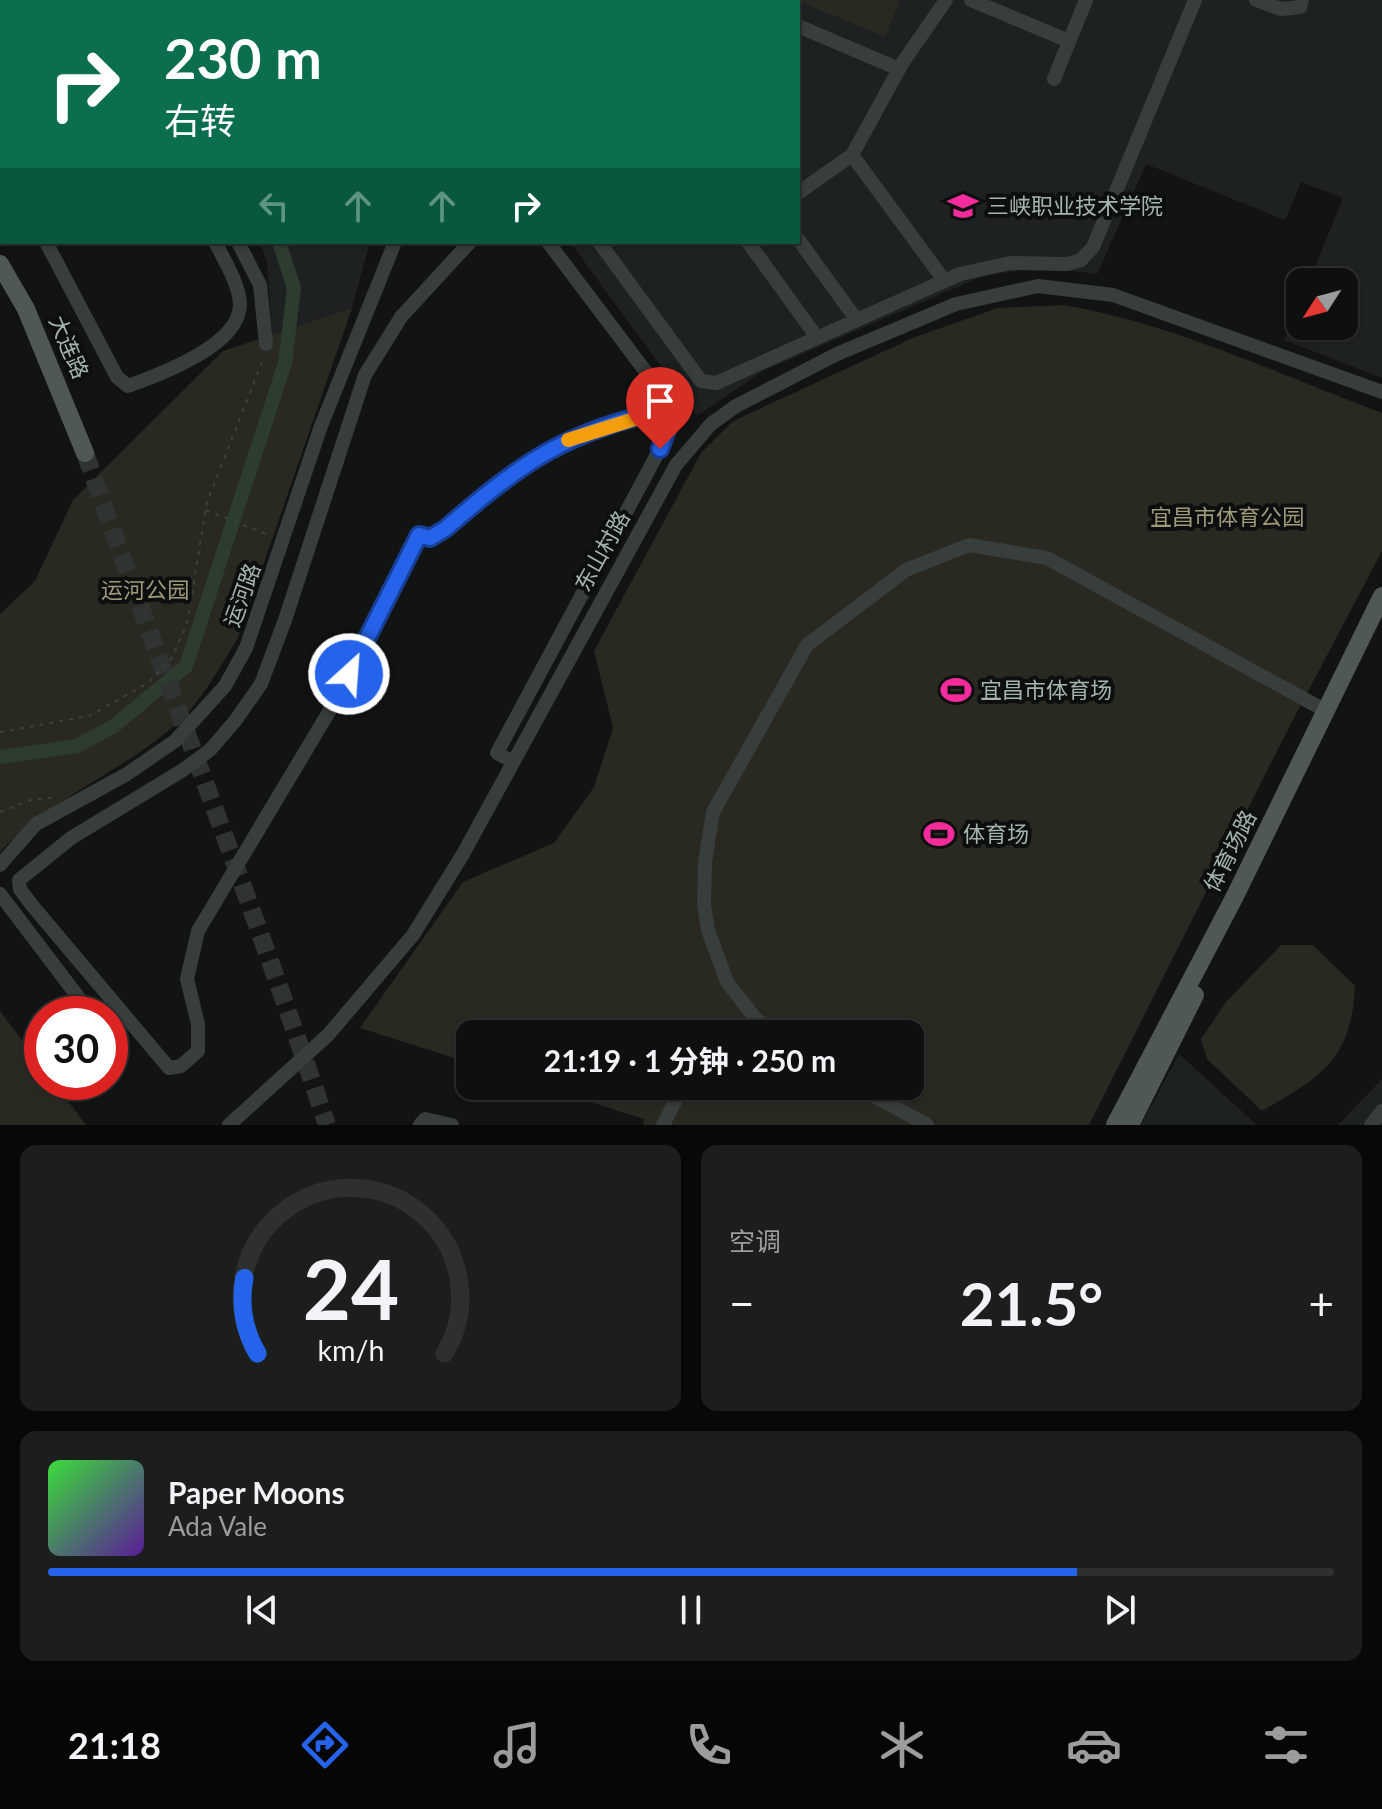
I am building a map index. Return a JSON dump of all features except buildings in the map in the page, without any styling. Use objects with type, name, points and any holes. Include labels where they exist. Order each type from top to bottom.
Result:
[{"type":"main road","name":"大连路","points":[[0,264],[33,323],[85,453]]},
{"type":"main road","name":"体育场路","points":[[1115,1125],[1382,596]]},
{"type":"main road","name":"体育场路","points":[[1130,1125],[1382,624]]},
{"type":"street","points":[[800,192],[852,155],[899,69],[946,0]]},
{"type":"street","points":[[971,0],[1069,41]]},
{"type":"street","points":[[1054,79],[1086,0]]},
{"type":"street","points":[[600,244],[701,381],[716,383],[733,378],[816,336],[944,280],[1010,263],[1067,264],[1081,260],[1093,247],[1195,0]]},
{"type":"street","points":[[1256,0],[1281,9],[1300,7],[1302,0]]},
{"type":"street","points":[[800,27],[899,69]]},
{"type":"street","points":[[852,155],[944,280]]},
{"type":"street","points":[[800,242],[856,319]]},
{"type":"street","points":[[47,244],[117,377],[128,386],[176,368],[209,349],[238,316],[240,303],[216,244]]},
{"type":"street","points":[[239,244],[260,285],[266,344]]},
{"type":"street","name":"运河路","points":[[0,865],[36,824],[127,774],[175,741],[208,707],[238,666],[284,542],[321,426],[394,244]]},
{"type":"street","points":[[468,244],[401,317],[365,375],[261,684],[235,721],[210,750],[183,770],[71,838],[19,880],[20,889],[31,904],[169,1068],[181,1066],[198,1051],[198,1024],[187,979],[198,931],[336,700],[419,535],[430,538],[445,529],[539,453],[586,432],[668,409]]},
{"type":"street","points":[[512,761],[497,753],[660,449],[670,422],[668,409],[655,384],[550,244]]},
{"type":"street","points":[[749,244],[816,336]]},
{"type":"street","name":"东山村路","points":[[229,1125],[328,1035],[403,947],[463,854],[676,465],[711,424],[736,406],[837,354],[956,304],[1007,290],[1067,286],[1113,295],[1160,310],[1382,392]]},
{"type":"street","points":[[757,1020],[727,982],[708,930],[704,905],[705,862],[713,812],[807,645],[906,570],[969,545],[1047,558],[1326,711]]},
{"type":"street","points":[[0,894],[77,996]]},
{"type":"street","points":[[663,1125],[676,1100]]},
{"type":"street","points":[[881,1100],[927,1125]]},
{"type":"street","points":[[1371,1125],[1382,1111]]},
{"type":"street","points":[[420,1125],[425,1119],[452,1125]]},
{"type":"path","points":[[0,732],[89,716],[148,683],[170,661],[187,624],[195,593],[206,510],[218,466],[261,372],[266,344]]},
{"type":"path","points":[[206,510],[259,531]]},
{"type":"path","points":[[0,812],[49,797],[82,798]]},
{"type":"shaded area","name":"三峡职业技术学院","points":[[800,0],[1382,0],[1382,378],[1284,340],[1286,335],[1286,340],[1358,340],[1358,268],[1315,268],[1343,198],[1301,182],[1285,220],[1146,164],[1097,274],[1039,267],[983,276],[763,371],[697,416],[571,244],[800,244]]},
{"type":"shaded area","points":[[261,244],[369,244],[352,308],[272,335],[267,263]]},
{"type":"shaded area","points":[[1179,1054],[1257,1125],[1141,1125]]},
{"type":"shaded area","points":[[1382,1079],[1382,1125],[1338,1125]]},
{"type":"green space","points":[[800,0],[900,0],[885,37],[800,2]]},
{"type":"green space","name":"宜昌市体育场","points":[[1064,305],[1105,313],[1186,337],[1382,413],[1382,551],[1284,737],[1089,1125],[643,1125],[644,1119],[584,1100],[924,1100],[924,1020],[456,1020],[456,1059],[360,1028],[463,882],[554,843],[594,787],[613,728],[594,651],[701,453],[733,421],[915,337],[998,308]]},
{"type":"green space","name":"运河公园","points":[[352,308],[238,638],[215,675],[179,722],[126,762],[41,816],[0,852],[0,614],[35,581],[73,500],[223,351]]},
{"type":"green space","points":[[1281,945],[1313,945],[1355,986],[1353,1011],[1348,1032],[1330,1063],[1317,1076],[1262,1111],[1207,1059],[1201,1039],[1226,1002]]},
{"type":"green space","points":[[0,1011],[24,1043],[24,1100],[67,1100],[86,1125],[0,1125]]},
{"type":"waterway","points":[[0,757],[77,746],[114,726],[186,666],[285,363],[294,288],[280,244]]},
{"type":"tunnel","points":[[85,453],[327,1125]]},
{"type":"slow traffic","points":[[568,440],[660,411]]},
{"type":"place","name":"三峡职业技术学院","points":[[963,206]]},
{"type":"place","name":"宜昌市体育场","points":[[956,690]]},
{"type":"place","name":"体育场","points":[[939,834]]},
{"type":"route","points":[[349,674],[419,535],[430,538],[445,529],[539,453],[586,432],[668,409],[670,422],[660,449]]},
{"type":"park label","name":"宜昌市体育公园","points":[[1227,517]]}]
